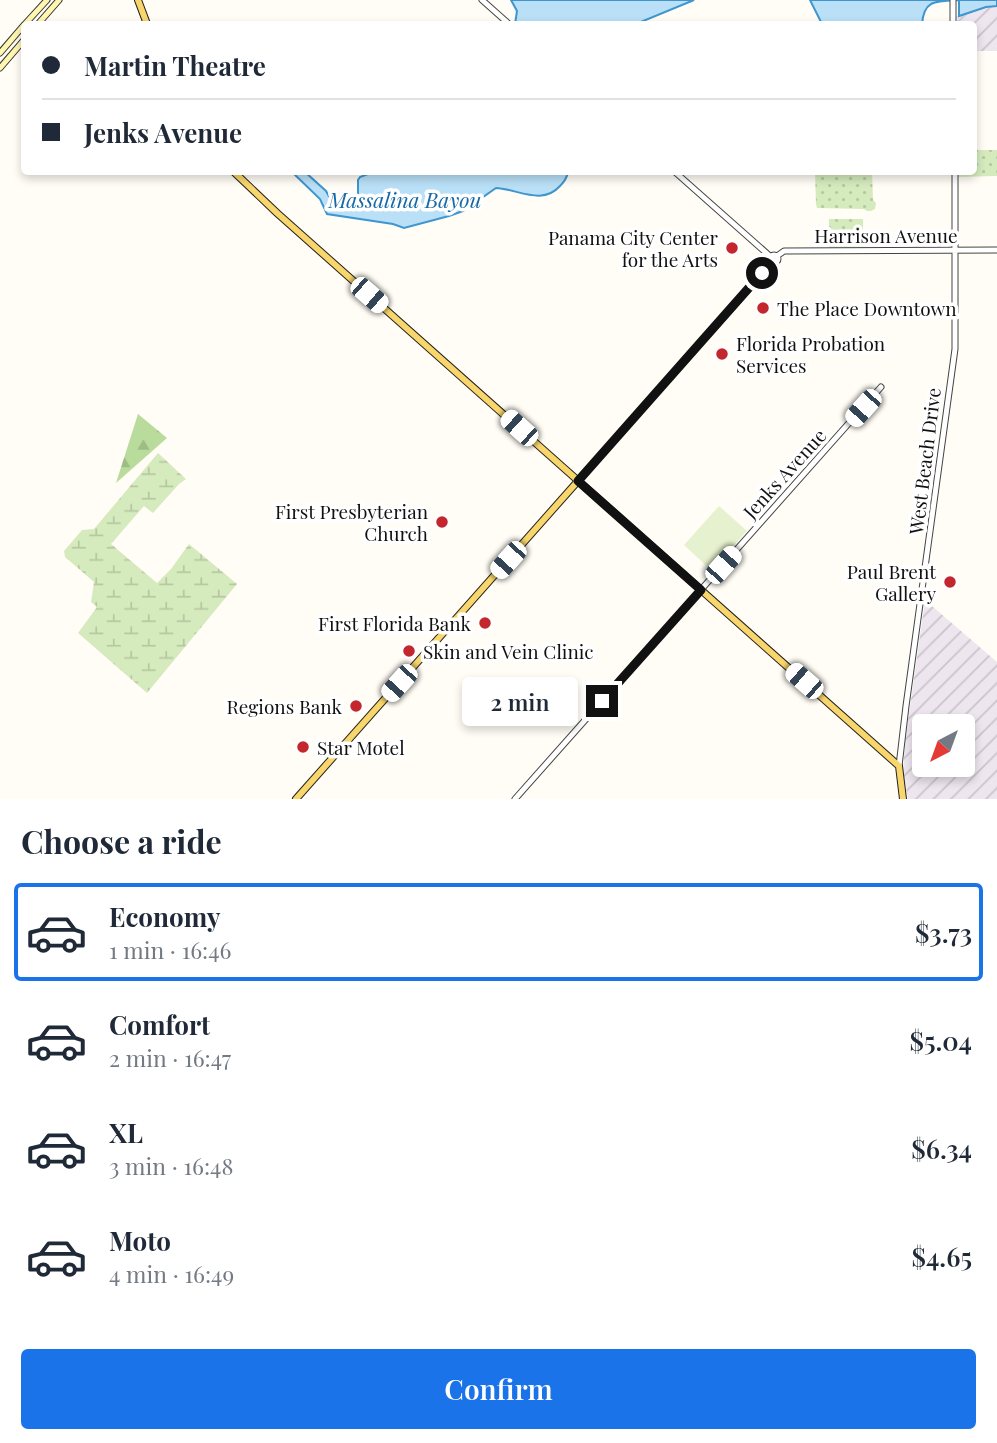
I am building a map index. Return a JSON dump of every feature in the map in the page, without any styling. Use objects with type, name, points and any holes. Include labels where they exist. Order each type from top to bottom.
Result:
[{"type":"main road","points":[[29,21],[47,0]]},
{"type":"main road","points":[[41,21],[59,0]]},
{"type":"main road","points":[[138,0],[145,21]]},
{"type":"main road","points":[[0,53],[21,29]]},
{"type":"main road","points":[[0,68],[21,44]]},
{"type":"main road","points":[[237,175],[899,766]]},
{"type":"main road","points":[[296,799],[578,481]]},
{"type":"main road","name":"West Beach Drive","points":[[899,766],[903,799]]},
{"type":"street","points":[[482,0],[506,21]]},
{"type":"street","points":[[953,0],[953,21]]},
{"type":"street","points":[[578,481],[773,259],[678,175]]},
{"type":"street","name":"West Beach Drive","points":[[899,766],[956,346],[955,175]]},
{"type":"street","name":"Harrison Avenue","points":[[773,259],[784,251],[997,250]]},
{"type":"street","name":"Jenks Avenue","points":[[515,799],[881,387]]},
{"type":"shaded area","points":[[997,6],[997,51],[977,51],[977,21],[957,21],[956,16]]},
{"type":"shaded area","points":[[925,600],[997,662],[997,799],[908,799],[903,772]]},
{"type":"green space","points":[[977,150],[997,150],[997,176],[957,177],[977,175]]},
{"type":"green space","points":[[815,175],[872,175],[875,209],[867,211],[817,208]]},
{"type":"green space","points":[[829,219],[863,219],[863,247],[829,248]]},
{"type":"green space","points":[[138,414],[167,438],[116,483]]},
{"type":"green space","points":[[158,453],[186,479],[153,513],[144,506],[111,544],[157,583],[189,544],[237,584],[147,693],[78,633],[97,607],[91,602],[94,582],[65,557],[64,551],[82,530],[94,529]]},
{"type":"green space","points":[[719,506],[747,531],[712,571],[684,545]]},
{"type":"water","points":[[511,0],[694,0],[643,21],[515,21],[517,11]]},
{"type":"water","points":[[810,0],[959,0],[932,3],[925,10],[922,21],[820,21]]},
{"type":"water","points":[[959,0],[997,0],[997,6],[959,16]]},
{"type":"water","name":"Massalina Bayou","points":[[295,175],[308,175],[326,191],[332,202],[340,207],[358,200],[358,180],[365,175],[567,175],[560,186],[546,195],[530,195],[496,188],[463,211],[404,228],[327,214],[320,199]]},
{"type":"place","name":"Panama City Center for the Arts","points":[[732,248]]},
{"type":"place","name":"The Place Downtown","points":[[763,308]]},
{"type":"place","name":"Florida Probation Services","points":[[722,354]]},
{"type":"place","name":"First Presbyterian Church","points":[[442,522]]},
{"type":"place","name":"Paul Brent Gallery","points":[[950,582]]},
{"type":"place","name":"First Florida Bank","points":[[485,623]]},
{"type":"place","name":"Skin and Vein Clinic","points":[[409,651]]},
{"type":"place","name":"Regions Bank","points":[[356,706]]},
{"type":"place","name":"Star Motel","points":[[303,747]]},
{"type":"route","points":[[602,701],[701,590],[578,481],[762,273]]}]
